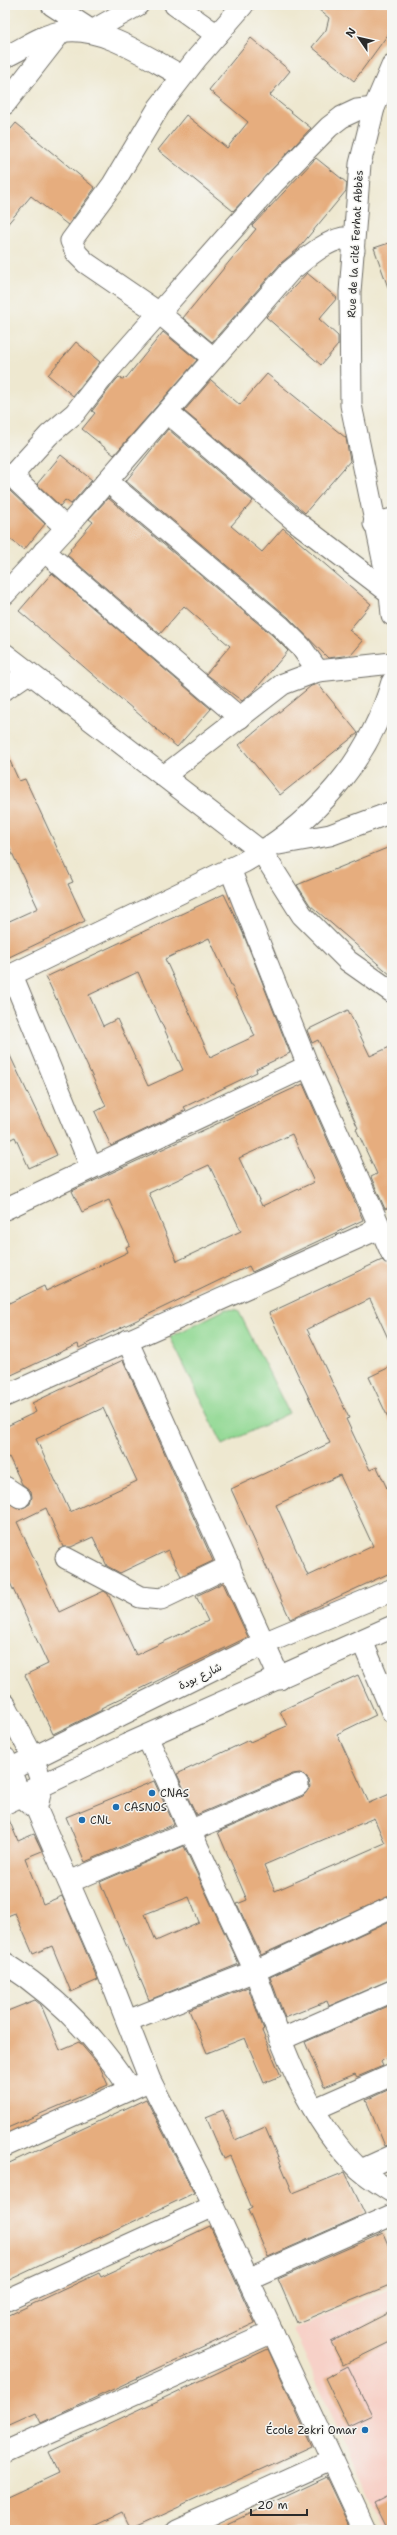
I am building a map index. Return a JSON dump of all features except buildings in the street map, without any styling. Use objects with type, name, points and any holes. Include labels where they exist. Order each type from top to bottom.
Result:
[{"type":"street","points":[[52,5],[92,31],[182,76]]},
{"type":"street","points":[[5,57],[46,36],[61,32],[92,31],[138,5]]},
{"type":"street","points":[[175,5],[217,35]]},
{"type":"street","points":[[213,358],[160,313],[86,263],[76,254],[71,242],[113,184],[150,121],[182,76],[243,5]]},
{"type":"street","points":[[5,104],[61,32]]},
{"type":"street","name":"Rue de la cité Ferhat Abbès","points":[[392,66],[374,108],[360,164],[350,292],[351,406],[383,522],[392,615]]},
{"type":"street","points":[[66,528],[18,482],[10,466],[75,413],[107,372],[273,184],[329,127],[342,117],[357,110],[374,108]]},
{"type":"street","points":[[5,594],[66,528],[290,271],[319,249],[343,238],[351,243],[354,250]]},
{"type":"street","points":[[167,412],[294,520],[390,593]]},
{"type":"street","points":[[107,481],[280,626],[301,647],[318,671]]},
{"type":"street","points":[[44,551],[240,718]]},
{"type":"street","points":[[5,654],[27,674],[164,776],[269,848],[302,915],[348,961],[392,992]]},
{"type":"street","points":[[164,776],[283,684],[318,671],[392,663]]},
{"type":"street","points":[[5,689],[27,674]]},
{"type":"street","points":[[91,1167],[8,976],[230,869],[269,848],[299,826],[328,798],[348,771],[374,727],[392,682]]},
{"type":"street","points":[[269,848],[330,835],[392,812]]},
{"type":"street","points":[[5,1396],[127,1340],[387,1240],[308,1066],[230,869]]},
{"type":"street","points":[[5,1209],[91,1167],[308,1066]]},
{"type":"street","points":[[127,1340],[280,1678]]},
{"type":"street","points":[[66,1558],[140,1597],[161,1599],[230,1566]]},
{"type":"street","name":"شارع بودة","points":[[7,1766],[33,1758],[265,1643],[392,1590]]},
{"type":"street","points":[[12,1799],[42,1784],[392,1627]]},
{"type":"street","points":[[362,1641],[392,1712]]},
{"type":"street","points":[[5,1704],[33,1758],[42,1784],[37,1810],[69,1882],[150,2080],[214,2206],[331,2460],[365,2530]]},
{"type":"street","points":[[147,1737],[255,1971],[280,2040],[315,2109],[348,2157],[361,2170],[392,2192]]},
{"type":"street","points":[[7,1766],[12,1799]]},
{"type":"street","points":[[69,1882],[298,1785]]},
{"type":"street","points":[[12,1799],[37,1810]]},
{"type":"street","points":[[127,2021],[255,1971],[392,1907]]},
{"type":"street","points":[[5,1963],[36,1986],[75,2021],[108,2056],[130,2089]]},
{"type":"street","points":[[280,2040],[392,1991]]},
{"type":"street","points":[[315,2109],[392,2075]]},
{"type":"street","points":[[5,2146],[150,2080]]},
{"type":"street","points":[[361,2170],[392,2156]]},
{"type":"street","points":[[5,2301],[214,2206]]},
{"type":"street","points":[[248,2279],[392,2215]]},
{"type":"street","points":[[5,2452],[273,2332]]},
{"type":"street","points":[[176,2530],[331,2460]]},
{"type":"shaded area","name":"École Zekri Omar","points":[[392,2287],[392,2530],[383,2530],[293,2329]]},
{"type":"green space","points":[[226,1309],[238,1310],[289,1413],[223,1445],[170,1337]]},
{"type":"place","name":"CNAS","points":[[152,1793]]},
{"type":"place","name":"CASNOS","points":[[116,1807]]},
{"type":"place","name":"CNL","points":[[82,1820]]},
{"type":"place","name":"École Zekri Omar","points":[[365,2430]]}]
